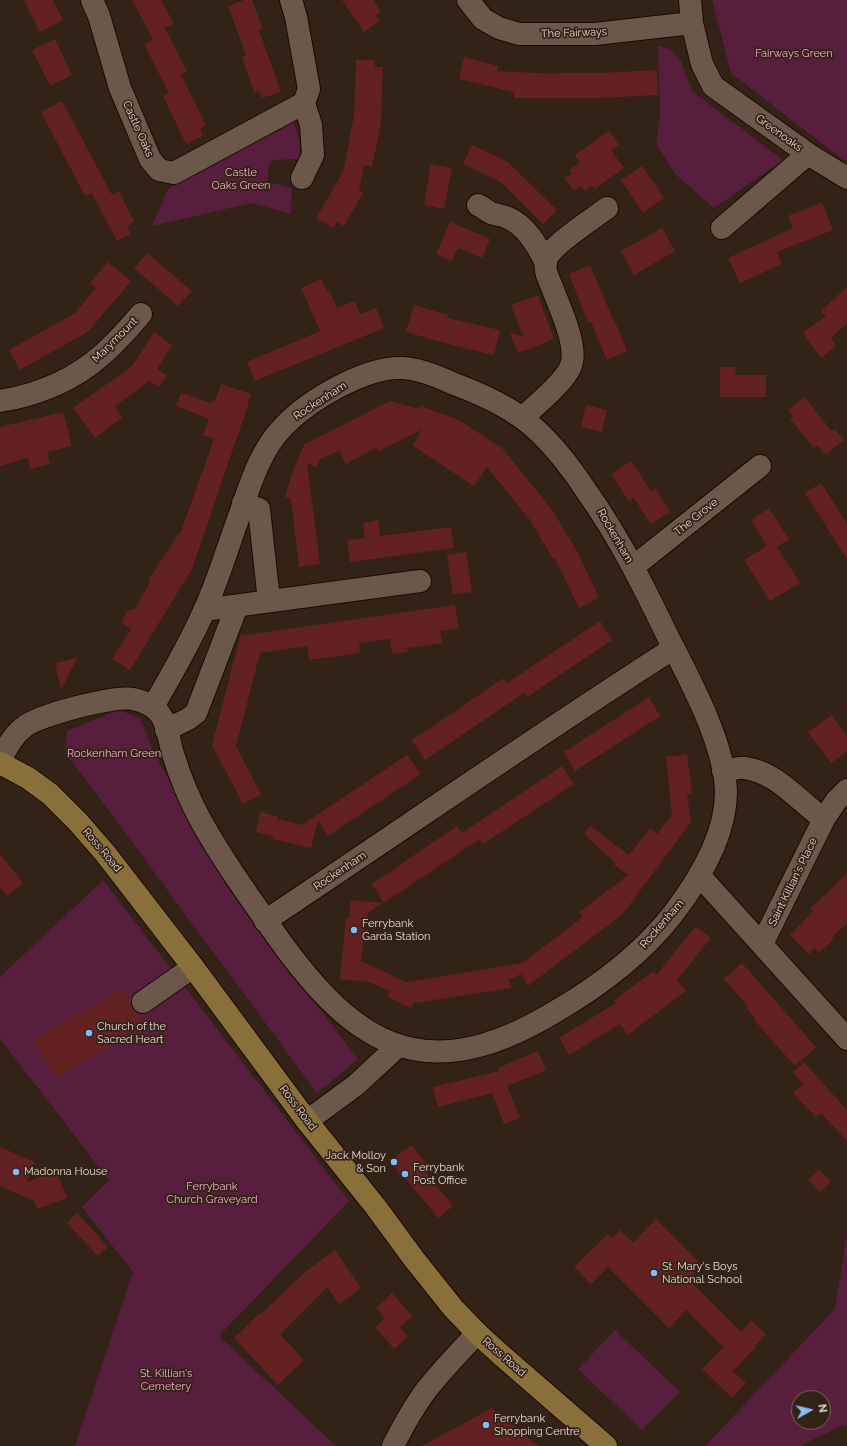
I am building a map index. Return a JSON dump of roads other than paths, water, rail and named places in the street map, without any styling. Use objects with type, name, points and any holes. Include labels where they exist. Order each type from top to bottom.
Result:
[{"type":"main road","name":"Ross Road","points":[[0,762],[42,788],[73,817],[110,859],[194,967],[307,1121],[375,1206],[439,1290],[477,1333],[606,1446]]},
{"type":"street","name":"Castle Oaks","points":[[92,0],[99,16],[120,88],[150,159],[159,170],[174,173],[304,103]]},
{"type":"street","points":[[290,0],[296,17],[309,89],[304,103],[311,125],[313,155],[302,178]]},
{"type":"street","name":"The Fairways","points":[[468,0],[482,19],[499,28],[519,34],[594,34],[692,23]]},
{"type":"street","points":[[690,0],[692,23]]},
{"type":"street","name":"Greenoaks","points":[[692,23],[702,64],[714,86],[808,154],[847,178]]},
{"type":"street","points":[[722,228],[808,154]]},
{"type":"street","points":[[478,204],[492,213],[517,222],[528,233],[538,247],[546,263],[547,274],[573,350],[572,363],[563,378],[522,418]]},
{"type":"street","points":[[546,263],[556,246],[607,208]]},
{"type":"street","name":"Marymount","points":[[0,401],[38,392],[81,371],[92,364],[113,345],[141,314]]},
{"type":"street","name":"Rockenham","points":[[405,368],[428,373],[476,393],[509,410],[522,418],[545,438],[573,471],[601,512],[633,567],[674,648],[710,726],[724,771],[726,793],[724,817],[714,845],[699,875],[672,915],[639,950],[599,983],[545,1018],[508,1036],[466,1049],[437,1052],[409,1049],[375,1036],[334,1006],[311,982],[265,920],[213,843],[196,812],[181,781],[163,719],[153,707],[184,651],[204,610],[219,574],[243,503],[265,451],[288,421],[327,394],[359,377],[383,369],[405,368]]},
{"type":"street","name":"The Grove","points":[[633,567],[760,466]]},
{"type":"street","points":[[243,503],[259,509],[269,601]]},
{"type":"street","points":[[204,610],[420,581]]},
{"type":"street","points":[[166,730],[188,719],[196,713],[236,606]]},
{"type":"street","name":"Rockenham","points":[[265,920],[379,845],[572,713],[674,648]]},
{"type":"street","points":[[0,762],[5,750],[17,733],[24,726],[39,718],[118,699],[132,699],[153,707]]},
{"type":"street","points":[[724,771],[747,768],[763,774],[786,788],[824,819]]},
{"type":"street","name":"Saint Killian's Place","points":[[762,944],[824,819],[836,801],[847,790]]},
{"type":"street","points":[[699,875],[847,1039]]},
{"type":"street","points":[[143,1002],[194,967]]},
{"type":"street","points":[[307,1121],[368,1075],[398,1046]]},
{"type":"street","points":[[393,1446],[424,1393],[477,1333]]},
{"type":"place","name":"Ferrybank Garda Station","points":[[354,930]]},
{"type":"place","name":"Church of the Sacred Heart","points":[[89,1033]]},
{"type":"place","name":"Jack Molloy & Son","points":[[394,1162]]},
{"type":"place","name":"Madonna House","points":[[16,1172]]},
{"type":"place","name":"Ferrybank Post Office","points":[[405,1174]]},
{"type":"place","name":"St. Mary's Boys National School","points":[[654,1273]]},
{"type":"place","name":"Ferrybank Shopping Centre","points":[[486,1425]]},
{"type":"park label","name":"Fairways Green","points":[[794,54]]},
{"type":"park label","name":"Castle Oaks Green","points":[[241,179]]},
{"type":"park label","name":"Rockenham Green","points":[[114,754]]},
{"type":"park label","name":"Ferrybank Church Graveyard","points":[[212,1193]]},
{"type":"park label","name":"St. Killian's Cemetery","points":[[166,1380]]}]
